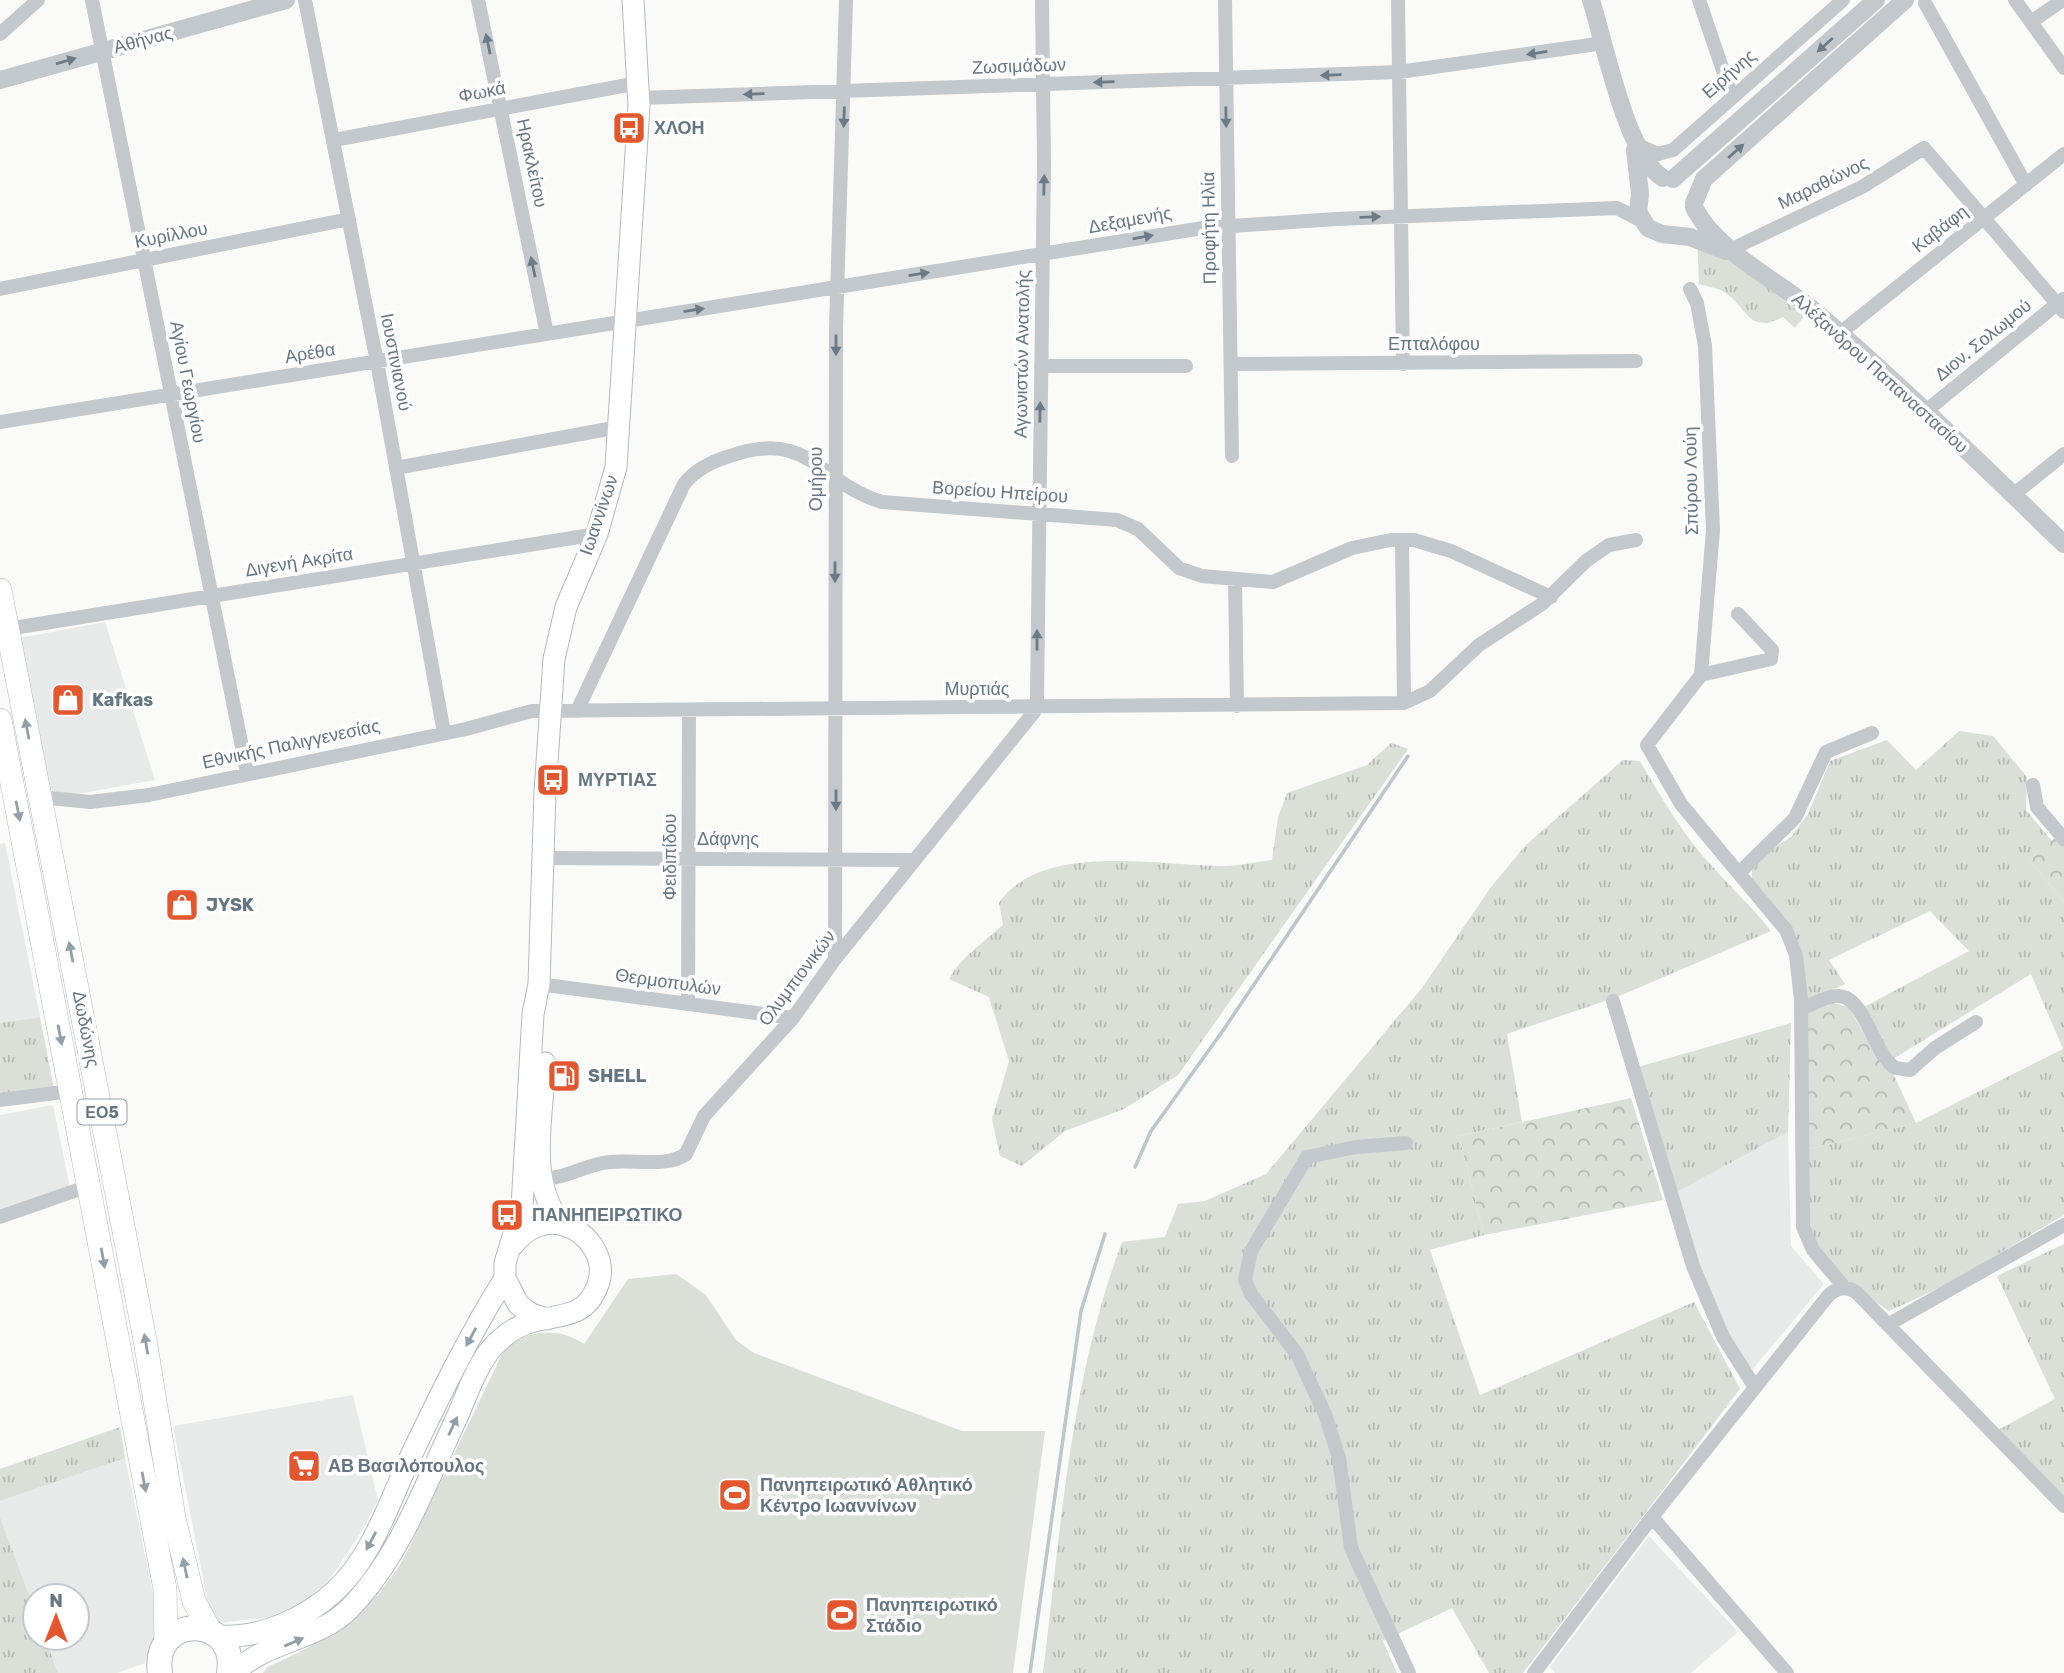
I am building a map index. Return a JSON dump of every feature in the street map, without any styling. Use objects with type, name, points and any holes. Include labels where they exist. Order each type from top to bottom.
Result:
[{"type":"highway","name":"ΕΟ5","points":[[158,1661],[173,1635],[191,1628],[214,1634],[229,1652],[232,1673]]},
{"type":"main road","name":"Ιωαννίνων","points":[[539,984],[549,710],[562,622],[570,594],[597,534],[614,481],[627,321],[639,90],[633,0]]},
{"type":"main road","name":"Δωδώνης","points":[[0,590],[140,1312],[177,1531],[194,1601],[214,1634]]},
{"type":"main road","name":"Δωδώνης","points":[[0,720],[164,1589],[167,1608],[158,1661]]},
{"type":"main road","points":[[214,1634],[244,1636],[287,1622],[318,1605],[348,1577],[372,1539],[447,1380],[505,1278],[510,1248],[522,1207],[533,1014],[539,984]]},
{"type":"main road","points":[[539,984],[546,1034],[541,1179],[548,1207],[561,1224]]},
{"type":"main road","points":[[232,1673],[251,1660],[329,1625],[365,1592],[395,1546],[490,1350],[521,1326],[563,1318],[578,1312],[590,1301],[598,1286],[600,1270],[597,1254],[589,1240],[576,1230],[561,1224],[531,1228],[510,1248]]},
{"type":"main road","points":[[505,1278],[517,1304],[531,1314],[547,1319]]},
{"type":"street","points":[[0,34],[38,0]]},
{"type":"street","name":"Αγίου Γεωργίου","points":[[92,0],[247,772]]},
{"type":"street","name":"Αθήνας","points":[[0,80],[286,0]]},
{"type":"street","name":"Ιουστινιανού","points":[[305,0],[377,362],[444,733]]},
{"type":"street","name":"Ηρακλείτου","points":[[478,0],[547,334]]},
{"type":"street","name":"Ομήρου","points":[[835,959],[834,475],[846,0]]},
{"type":"street","name":"Αγωνιστών Ανατολής","points":[[1036,708],[1043,254],[1042,0]]},
{"type":"street","name":"Προφήτη Ηλία","points":[[1224,0],[1232,456]]},
{"type":"street","points":[[1398,0],[1403,364]]},
{"type":"street","points":[[1591,0],[1634,143],[1640,194],[1638,212],[1642,221],[1655,232],[1673,233],[1739,254]]},
{"type":"street","points":[[1699,0],[1732,97]]},
{"type":"street","name":"Ειρήνης","points":[[1634,143],[1658,154],[1673,150],[1827,5],[1843,0]]},
{"type":"street","points":[[1640,194],[1654,181],[1668,178],[1876,0]]},
{"type":"street","points":[[1673,233],[1688,224],[1704,179],[1905,0]]},
{"type":"street","points":[[2015,0],[2064,68]]},
{"type":"street","points":[[2031,22],[2063,0]]},
{"type":"street","points":[[1925,3],[2026,185]]},
{"type":"street","name":"Ζωσιμάδων","points":[[639,90],[845,91],[1399,72],[1604,43]]},
{"type":"street","name":"Φωκά","points":[[334,140],[500,108],[639,90]]},
{"type":"street","points":[[1634,143],[1649,168],[1689,189],[1694,205]]},
{"type":"street","name":"Μαραθώνος","points":[[1739,254],[1862,187],[1919,149],[1927,150],[1986,217]]},
{"type":"street","name":"Καβάφη","points":[[1840,333],[2064,154]]},
{"type":"street","name":"Αλέξανδρου Παπαναστασίου","points":[[1694,205],[1702,223],[1840,333],[1926,411],[2064,544]]},
{"type":"street","name":"Δεξαμενής","points":[[627,321],[1229,225],[1617,208],[1642,221]]},
{"type":"street","points":[[1986,217],[2062,305]]},
{"type":"street","name":"Κυρίλλου","points":[[0,289],[349,219]]},
{"type":"street","name":"Σπύρου Λούη","points":[[1690,289],[1701,321],[1708,378],[1713,530],[1701,675]]},
{"type":"street","name":"Διον. Σολωμού","points":[[1926,411],[2062,305]]},
{"type":"street","name":"Αρέθα","points":[[0,422],[627,321]]},
{"type":"street","name":"Επταλόφου","points":[[1231,364],[1636,361]]},
{"type":"street","points":[[1041,366],[1186,366]]},
{"type":"street","points":[[396,468],[619,427]]},
{"type":"street","name":"Βορείου Ηπείρου","points":[[577,710],[676,499],[691,476],[709,464],[732,455],[772,447],[809,457],[858,494],[883,502],[1125,522],[1138,529],[1185,571],[1235,580],[1273,582],[1338,552],[1365,544],[1422,541],[1445,548],[1551,597]]},
{"type":"street","points":[[2013,495],[2064,454]]},
{"type":"street","name":"Διγενή Ακρίτα","points":[[7,629],[597,534]]},
{"type":"street","points":[[1402,540],[1404,703],[1430,691],[1479,645],[1551,597],[1586,561],[1609,545],[1636,540]]},
{"type":"street","points":[[1235,580],[1237,706]]},
{"type":"street","points":[[1738,614],[1772,650],[1772,656],[1762,663],[1701,675],[1647,745],[1681,804],[1779,919],[1792,942],[1799,970],[1801,1009],[1803,1227],[1814,1250],[1845,1288]]},
{"type":"street","name":"Μυρτιάς","points":[[549,710],[1404,703]]},
{"type":"street","name":"Ολυμπιονικών","points":[[541,1179],[569,1176],[593,1164],[683,1157],[712,1107],[793,1018],[835,959],[1028,723],[1036,708]]},
{"type":"street","name":"Εθνικής Παλιγγενεσίας","points":[[40,797],[80,802],[119,799],[444,733],[520,713],[549,710]]},
{"type":"street","name":"Φειδιπίδου","points":[[688,1004],[690,710]]},
{"type":"street","points":[[1739,873],[1795,818],[1825,752],[1872,733]]},
{"type":"street","points":[[2033,785],[2037,807],[2064,839]]},
{"type":"street","name":"Δάφνης","points":[[542,858],[914,860]]},
{"type":"street","name":"Θερμοπυλών","points":[[539,984],[793,1018]]},
{"type":"street","points":[[1801,1009],[1835,996],[1847,997],[1857,1007],[1883,1055],[1895,1068],[1910,1070],[1935,1048],[1976,1021]]},
{"type":"street","points":[[1613,1001],[1693,1266],[1723,1337],[1754,1386]]},
{"type":"street","points":[[0,1100],[71,1091]]},
{"type":"street","points":[[1406,1143],[1324,1152],[1307,1157],[1251,1251],[1245,1280],[1251,1294],[1297,1354],[1321,1404],[1339,1458],[1351,1548],[1409,1673]]},
{"type":"street","points":[[0,1217],[89,1186]]},
{"type":"street","points":[[1888,1324],[2064,1225]]},
{"type":"street","points":[[1534,1673],[1754,1386],[1828,1296],[1845,1288],[1854,1290],[2064,1506]]},
{"type":"street","points":[[1652,1517],[1787,1673]]},
{"type":"shaded area","points":[[105,622],[155,780],[72,795],[50,790],[19,638]]},
{"type":"shaded area","points":[[5,843],[40,1017],[0,1023],[0,844]]},
{"type":"shaded area","points":[[53,1105],[70,1188],[0,1212],[0,1115]]},
{"type":"shaded area","points":[[1788,1132],[1791,1246],[1824,1284],[1752,1370],[1723,1328],[1692,1253],[1675,1193]]},
{"type":"shaded area","points":[[353,1395],[378,1500],[363,1529],[330,1579],[302,1603],[266,1618],[217,1623],[211,1619],[173,1426]]},
{"type":"shaded area","points":[[125,1458],[162,1636],[155,1653],[143,1664],[117,1673],[58,1673],[50,1652],[91,1652],[91,1582],[24,1582],[0,1517],[0,1501]]},
{"type":"shaded area","points":[[1649,1536],[1738,1632],[1691,1673],[1555,1673],[1550,1667]]},
{"type":"green space","points":[[1697,230],[1804,316],[1795,328],[1783,317],[1771,322],[1756,321],[1726,293],[1699,284]]},
{"type":"green space","points":[[1959,731],[1993,736],[2027,777],[2026,810],[2052,841],[2029,860],[2064,902],[2064,1215],[1948,1284],[1889,1311],[1837,1271],[1814,1241],[1805,1209],[1805,1150],[1916,1123],[2063,1049],[2031,974],[1888,1062],[1862,1008],[1969,951],[1930,911],[1829,960],[1845,984],[1805,1003],[1802,956],[1752,879],[1752,870],[1775,847],[1792,836],[1808,814],[1830,761],[1887,740],[1916,770]]},
{"type":"green space","points":[[1391,743],[1408,749],[1178,1075],[1124,1109],[1065,1131],[1022,1166],[1000,1156],[992,1119],[1009,1061],[989,997],[949,979],[967,957],[1003,925],[999,903],[1018,884],[1043,871],[1071,864],[1135,861],[1223,866],[1272,860],[1278,817],[1287,793],[1367,765]]},
{"type":"green space","points":[[1623,760],[1640,761],[1693,844],[1771,931],[1617,997],[1507,1034],[1522,1122],[1459,1136],[1484,1235],[1430,1250],[1480,1395],[1694,1302],[1740,1389],[1523,1673],[1489,1673],[1452,1608],[1383,1641],[1397,1673],[1043,1673],[1062,1509],[1079,1401],[1104,1294],[1122,1242],[1165,1237],[1178,1204],[1205,1201],[1266,1174],[1422,988],[1491,887],[1525,846]]},
{"type":"green space","points":[[2056,837],[2064,846],[2064,902],[2029,860]]},
{"type":"green space","points":[[1833,1003],[1849,1007],[1882,1066],[1892,1071],[1916,1123],[1805,1150],[1805,1013]]},
{"type":"green space","points":[[40,1017],[54,1089],[0,1096],[0,1023]]},
{"type":"green space","points":[[1791,1023],[1788,1132],[1675,1193],[1638,1067]]},
{"type":"green space","points":[[1631,1098],[1663,1200],[1484,1235],[1459,1136]]},
{"type":"green space","points":[[2064,1244],[2064,1497],[1998,1430],[2055,1399],[1997,1276]]},
{"type":"green space","name":"Πανηπειρωτικό Αθλητικό Κέντρο Ιωαννίνων","points":[[676,1274],[706,1295],[736,1340],[754,1353],[962,1431],[1045,1431],[1013,1673],[263,1673],[267,1667],[308,1647],[345,1624],[377,1595],[391,1578],[404,1558],[504,1350],[523,1338],[543,1333],[564,1335],[584,1344],[628,1279]]},
{"type":"green space","points":[[120,1427],[125,1458],[0,1501],[0,1469]]},
{"type":"green space","points":[[0,1517],[24,1582],[21,1582],[21,1652],[50,1652],[58,1673],[0,1673]]},
{"type":"waterway","points":[[1135,1167],[1151,1131],[1224,1029],[1408,756]]},
{"type":"waterway","points":[[1030,1673],[1081,1311],[1105,1234]]},
{"type":"place","name":"ΧΛΟΗ","points":[[629,128]]},
{"type":"place","name":"Kafkas","points":[[68,700]]},
{"type":"place","name":"ΜΥΡΤΙΑΣ","points":[[553,780]]},
{"type":"place","name":"JYSK","points":[[182,905]]},
{"type":"place","name":"SHELL","points":[[564,1076]]},
{"type":"place","name":"ΠΑΝΗΠΕΙΡΩΤΙΚΟ","points":[[507,1215]]},
{"type":"place","name":"ΑΒ Βασιλόπουλος","points":[[304,1466]]},
{"type":"place","name":"Πανηπειρωτικό Αθλητικό Κέντρο Ιωαννίνων","points":[[735,1495]]},
{"type":"place","name":"Πανηπειρωτικό Στάδιο","points":[[842,1615]]}]
